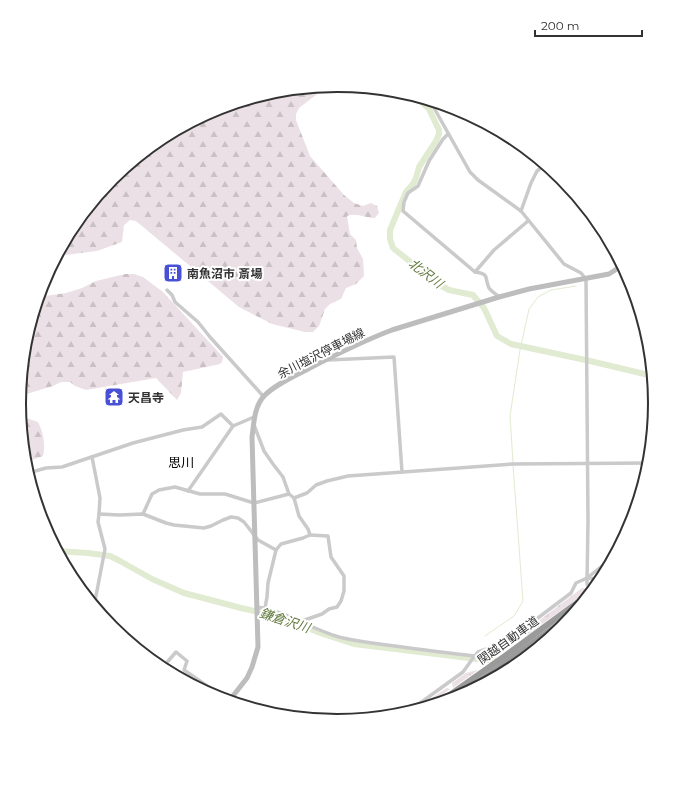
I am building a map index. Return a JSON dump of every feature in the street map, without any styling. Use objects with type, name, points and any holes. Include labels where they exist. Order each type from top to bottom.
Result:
[{"type":"highway","name":"関越自動車道","points":[[453,692],[575,604]]},
{"type":"highway","name":"関越自動車道","points":[[488,676],[550,631]]},
{"type":"main road","name":"余川塩沢停車場線","points":[[233,696],[247,678],[258,647],[252,437],[258,405],[264,397],[280,384],[379,335],[487,300],[609,274],[618,268]]},
{"type":"street","points":[[433,106],[470,172],[478,180],[521,211],[564,264],[581,273],[586,279],[588,521],[587,583]]},
{"type":"street","points":[[448,134],[428,161],[418,186],[408,193],[404,202],[403,211],[475,272],[482,273],[487,278],[490,289],[499,297]]},
{"type":"street","points":[[521,211],[531,183],[537,171],[541,168]]},
{"type":"street","points":[[475,272],[494,250],[528,221]]},
{"type":"street","points":[[167,290],[172,295],[175,302],[198,322],[264,397]]},
{"type":"street","points":[[326,360],[394,357],[402,472]]},
{"type":"street","points":[[34,471],[46,468],[62,467],[133,442],[202,427],[221,414],[233,426]]},
{"type":"street","points":[[188,491],[233,426],[254,420],[264,451],[283,476],[290,494],[294,498],[299,516],[308,529],[310,535]]},
{"type":"street","points":[[92,457],[100,498],[98,522],[105,549],[95,599]]},
{"type":"street","points":[[294,498],[307,493],[316,485],[348,476],[513,464],[643,463]]},
{"type":"street","points":[[143,514],[152,494],[159,490],[175,487],[200,494],[225,494],[254,504],[290,494]]},
{"type":"street","points":[[99,514],[143,514],[174,525],[204,528],[231,517],[238,518],[244,522],[258,540],[276,550]]},
{"type":"street","points":[[265,608],[268,583],[276,550],[282,544],[310,535],[328,536],[331,557],[344,576],[344,591],[341,601],[337,607],[302,621]]},
{"type":"street","points":[[420,704],[463,672],[478,652],[503,643],[514,636],[570,593],[576,583],[587,578],[604,565]]},
{"type":"street","points":[[587,578],[595,579]]},
{"type":"street","points":[[257,607],[265,608],[302,621],[323,631],[350,640],[474,657]]},
{"type":"street","points":[[166,663],[176,652],[187,661],[184,670],[205,685]]},
{"type":"green space","points":[[320,92],[299,108],[296,114],[296,120],[310,156],[344,195],[354,203],[363,206],[371,203],[377,206],[379,213],[375,218],[357,215],[347,216],[350,234],[356,240],[357,248],[363,259],[364,276],[356,284],[346,288],[341,299],[330,304],[325,309],[319,326],[313,332],[305,332],[272,324],[239,307],[136,221],[130,220],[124,225],[122,242],[97,251],[63,255],[90,213],[117,183],[148,156],[182,133],[218,115],[257,102],[297,94]]},
{"type":"green space","points":[[125,274],[134,274],[143,277],[163,292],[223,357],[222,362],[220,364],[183,372],[181,393],[177,400],[156,378],[86,390],[75,386],[70,382],[61,382],[26,394],[32,342],[46,296],[66,293],[82,288],[96,281]]},
{"type":"green space","points":[[27,418],[38,422],[44,439],[43,456],[32,460]]},
{"type":"green space","points":[[582,588],[586,589],[585,593],[525,636],[524,632]]},
{"type":"green space","points":[[516,637],[523,638],[496,657],[485,652],[504,645]]},
{"type":"green space","points":[[478,670],[453,688],[452,683],[466,673]]},
{"type":"green space","points":[[447,688],[450,689],[437,698],[426,701]]},
{"type":"waterway","name":"北沢川","points":[[423,104],[429,109],[439,130],[439,134],[419,167],[413,184],[406,192],[390,230],[390,239],[393,248],[438,284],[449,290],[473,295],[484,308],[497,336],[511,344],[647,375]]},
{"type":"waterway","points":[[513,462],[510,416],[520,350],[529,309],[538,297],[551,290],[576,286]]},
{"type":"waterway","points":[[485,636],[514,616],[523,601],[513,465]]},
{"type":"waterway","name":"鎌倉沢川","points":[[64,551],[110,556],[152,579],[184,593],[277,616],[354,644],[511,662]]},
{"type":"tunnel","points":[[587,583],[587,589]]},
{"type":"place","name":"南魚沼市 斎場","points":[[173,273]]},
{"type":"place","name":"天昌寺","points":[[114,397]]},
{"type":"district","name":"思川","points":[[181,462]]}]
